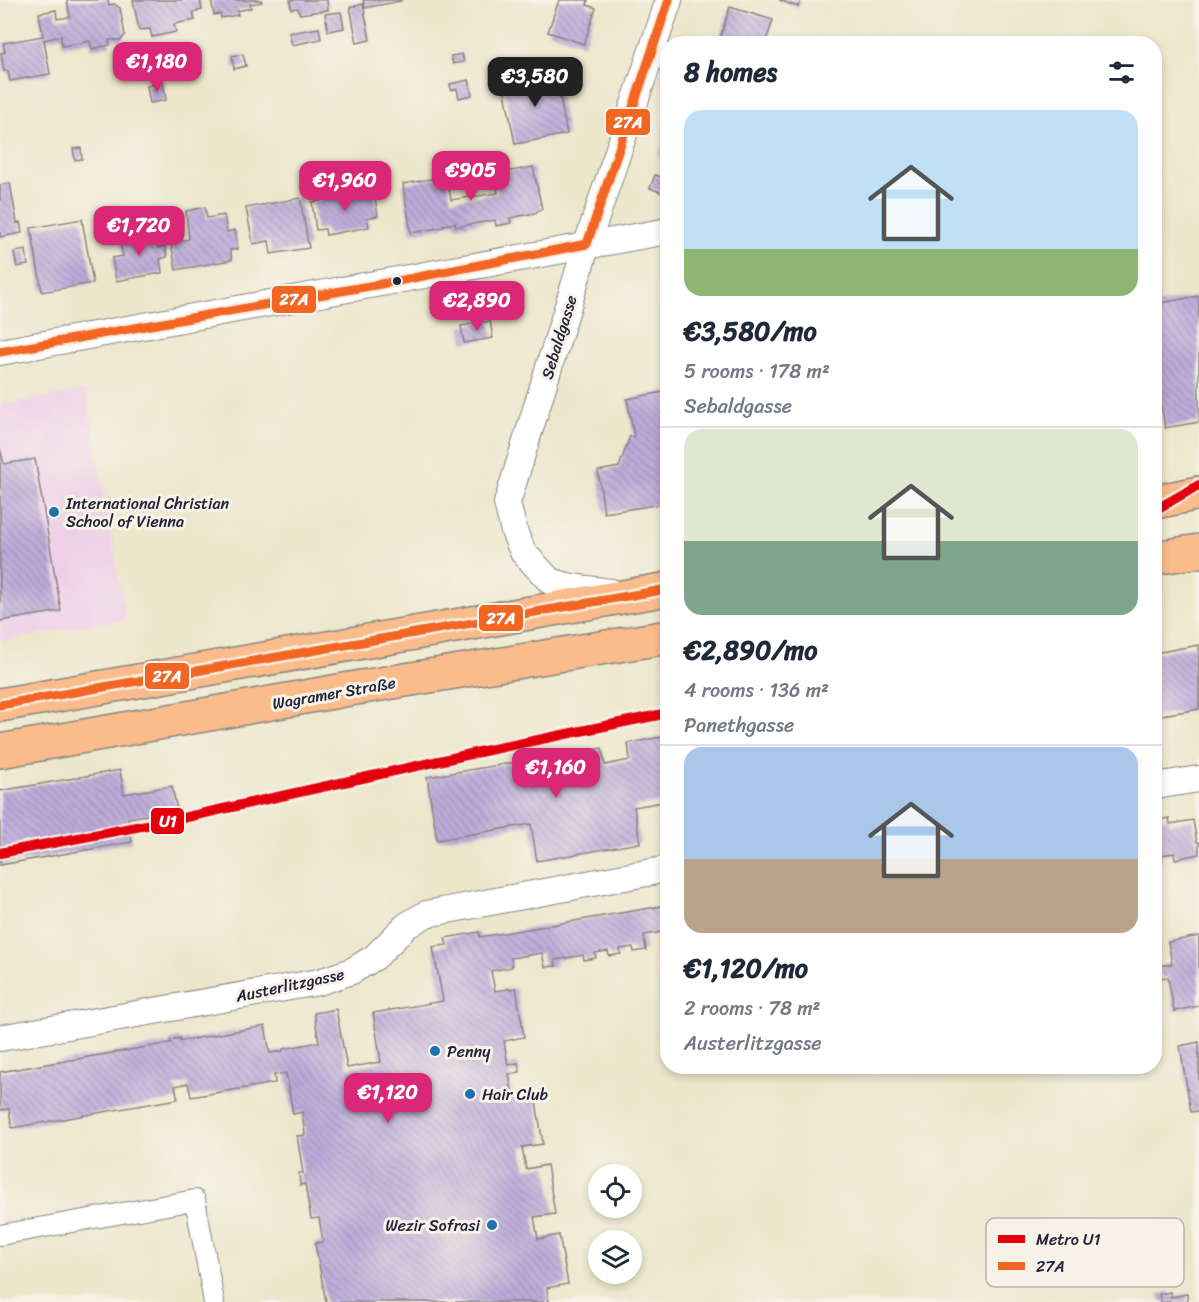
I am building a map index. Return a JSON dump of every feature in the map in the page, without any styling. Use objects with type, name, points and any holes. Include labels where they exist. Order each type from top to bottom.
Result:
[{"type":"main road","points":[[1162,501],[1199,493]]},
{"type":"main road","points":[[1162,557],[1199,552]]},
{"type":"main road","points":[[0,705],[653,592]]},
{"type":"main road","name":"Wagramer Straße","points":[[0,751],[350,689],[660,638]]},
{"type":"street","name":"Sebaldgasse","points":[[653,592],[571,587],[550,581],[523,552],[513,531],[507,503],[587,244],[669,0]]},
{"type":"street","points":[[0,352],[660,232]]},
{"type":"street","points":[[1162,785],[1199,778]]},
{"type":"street","name":"Austerlitzgasse","points":[[0,1038],[319,982],[352,972],[375,957],[406,926],[426,914],[660,870]]},
{"type":"street","points":[[0,1235],[195,1200],[214,1302]]},
{"type":"shaded area","name":"International Christian School of Vienna","points":[[86,390],[126,619],[0,641],[0,405]]},
{"type":"building","points":[[67,0],[108,0],[109,5],[114,4],[120,8],[125,35],[121,40],[109,40],[110,45],[92,49],[90,41],[62,46],[61,36],[44,40],[50,74],[10,81],[8,71],[4,71],[1,53],[5,52],[3,43],[43,36],[39,13],[56,10],[57,19],[70,17]]},
{"type":"building","points":[[133,0],[200,0],[202,10],[193,12],[195,20],[174,24],[176,32],[152,37],[150,29],[139,30]]},
{"type":"building","points":[[211,0],[261,0],[262,2],[250,4],[251,8],[237,11],[238,15],[221,18],[220,14],[214,15]]},
{"type":"building","points":[[290,0],[327,0],[328,10],[300,14],[298,8],[291,9]]},
{"type":"building","points":[[363,0],[401,0],[401,1],[365,8]]},
{"type":"building","points":[[559,0],[588,0],[587,5],[596,8],[584,44],[548,32]]},
{"type":"building","points":[[779,0],[801,0],[798,7]]},
{"type":"building","points":[[363,4],[370,40],[357,43],[350,7]]},
{"type":"building","points":[[730,7],[773,20],[768,36],[721,36]]},
{"type":"building","points":[[341,12],[344,28],[328,31],[325,14]]},
{"type":"building","points":[[319,28],[321,39],[292,45],[289,33]]},
{"type":"building","points":[[243,54],[246,66],[234,69],[232,56]]},
{"type":"building","points":[[462,54],[464,62],[453,64],[451,56]]},
{"type":"building","points":[[504,63],[506,71],[492,73],[490,66]]},
{"type":"building","points":[[555,72],[567,134],[515,144],[503,82]]},
{"type":"building","points":[[469,80],[472,95],[459,98],[457,89],[451,90],[450,84]]},
{"type":"building","points":[[163,82],[166,100],[150,103],[147,86]]},
{"type":"building","points":[[81,148],[82,159],[75,160],[73,149]]},
{"type":"building","points":[[533,167],[542,209],[535,213],[510,218],[511,223],[496,226],[495,220],[456,227],[455,223],[411,233],[403,184],[447,176],[451,200],[498,193],[494,174]]},
{"type":"building","points":[[655,175],[660,177],[660,192],[650,188]]},
{"type":"building","points":[[10,183],[17,223],[20,222],[22,233],[0,237],[0,185]]},
{"type":"building","points":[[363,191],[363,194],[374,192],[378,216],[367,218],[369,227],[326,235],[325,229],[316,230],[312,202]]},
{"type":"building","points":[[300,198],[309,248],[271,254],[269,241],[253,244],[246,208]]},
{"type":"building","points":[[205,207],[207,218],[224,215],[227,232],[235,230],[238,249],[230,250],[232,260],[176,270],[171,243],[189,239],[186,211]]},
{"type":"building","points":[[82,219],[93,283],[42,292],[31,228]]},
{"type":"building","points":[[156,232],[158,248],[165,246],[167,257],[160,259],[162,273],[116,281],[112,258],[123,256],[119,238]]},
{"type":"building","points":[[26,250],[28,265],[17,267],[14,252]]},
{"type":"building","points":[[1199,296],[1199,422],[1165,428],[1162,411],[1162,303]]},
{"type":"building","points":[[490,321],[493,338],[464,343],[461,326]]},
{"type":"building","points":[[660,393],[660,504],[604,513],[598,471],[619,467],[630,436],[634,437],[627,399]]},
{"type":"building","points":[[0,449],[4,464],[35,459],[61,611],[0,621]]},
{"type":"building","points":[[1199,645],[1199,709],[1162,715],[1162,652]]},
{"type":"building","points":[[660,737],[660,802],[634,807],[640,843],[537,861],[531,824],[437,840],[427,777],[602,748],[605,765],[630,760],[628,743]]},
{"type":"building","points":[[120,770],[124,794],[172,786],[177,810],[128,818],[132,842],[0,865],[0,791]]},
{"type":"building","points":[[1169,818],[1170,824],[1193,820],[1197,842],[1199,842],[1199,854],[1175,859],[1174,853],[1162,855],[1162,820]]},
{"type":"building","points":[[660,906],[660,932],[644,935],[646,950],[634,952],[633,947],[620,949],[621,954],[609,956],[608,951],[595,953],[596,958],[584,960],[583,955],[555,960],[556,966],[545,967],[542,953],[511,958],[512,967],[491,971],[495,991],[516,988],[524,1037],[504,1041],[508,1065],[518,1063],[520,1072],[509,1074],[513,1098],[535,1095],[543,1144],[522,1147],[526,1169],[547,1165],[555,1214],[534,1217],[538,1239],[559,1235],[568,1284],[547,1288],[549,1302],[326,1302],[315,1243],[323,1242],[319,1218],[311,1219],[305,1184],[300,1185],[299,1173],[303,1173],[297,1136],[305,1135],[302,1112],[293,1114],[286,1073],[274,1075],[275,1083],[191,1097],[188,1083],[175,1086],[178,1099],[12,1128],[9,1109],[0,1110],[0,1072],[171,1043],[170,1040],[180,1038],[180,1041],[265,1026],[270,1053],[283,1051],[283,1049],[319,1042],[314,1013],[336,1009],[347,1068],[381,1062],[373,1013],[443,1001],[433,947],[447,945],[445,938],[479,932],[480,937]]},
{"type":"building","points":[[1199,936],[1199,1006],[1174,1011],[1168,977],[1162,978],[1162,966],[1172,964],[1168,942]]},
{"type":"building","points":[[1199,1042],[1199,1111],[1191,1112],[1180,1046]]},
{"type":"building","points":[[1170,1292],[1171,1297],[1187,1294],[1188,1302],[1161,1302],[1159,1294]]},
{"type":"metro line","name":"U1","points":[[1162,506],[1199,485]]},
{"type":"metro line","name":"U1","points":[[0,853],[178,819],[660,715]]},
{"type":"transit line","name":"27A","points":[[587,244],[669,0]]},
{"type":"transit line","name":"27A","points":[[0,352],[403,280],[587,244]]},
{"type":"transit line","name":"27A","points":[[0,705],[660,590]]},
{"type":"place","name":"International Christian School of Vienna","points":[[54,512]]},
{"type":"place","name":"Penny","points":[[435,1051]]},
{"type":"place","name":"Hair Club","points":[[470,1094]]},
{"type":"place","name":"Wezir Sofrasi","points":[[492,1225]]}]
